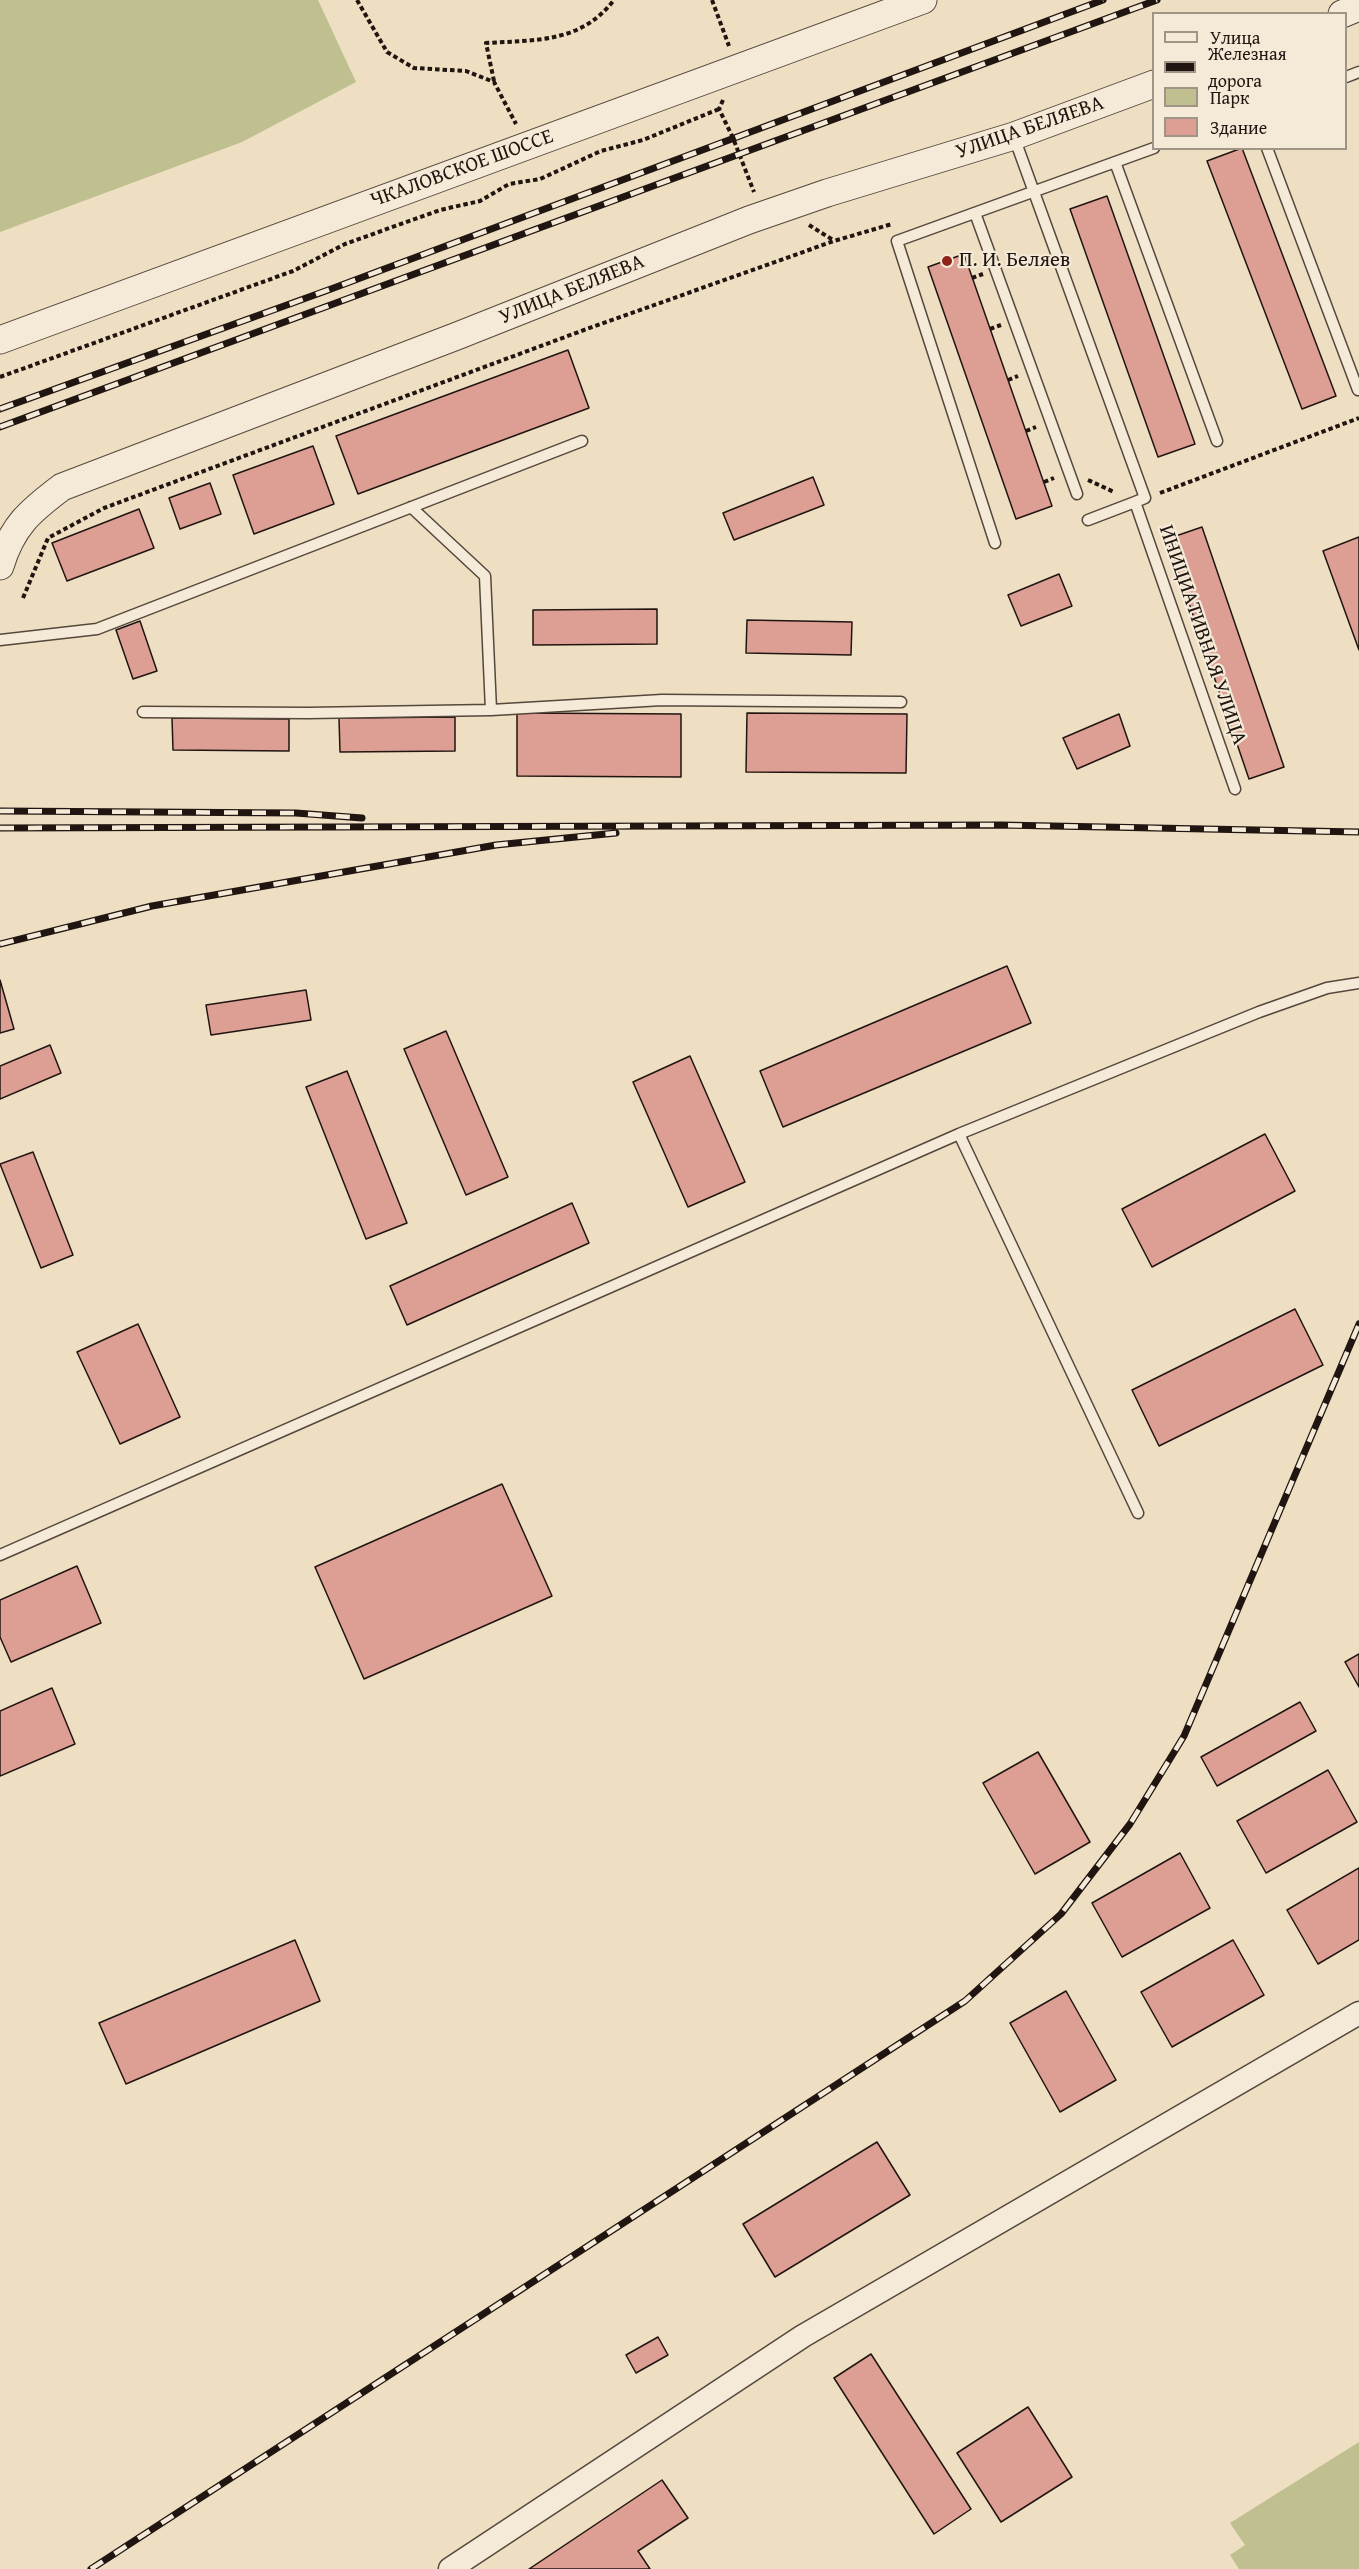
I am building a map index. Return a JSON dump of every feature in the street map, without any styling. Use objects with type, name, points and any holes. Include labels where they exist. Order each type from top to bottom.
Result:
[{"type":"street","name":"ЧКАЛОВСКОЕ ШОССЕ","points":[[0,340],[924,0]]},
{"type":"street","name":"УЛИЦА БЕЛЯЕВА","points":[[0,566],[12,537],[31,510],[62,487],[783,208],[1014,136],[1152,85]]},
{"type":"street","points":[[450,2569],[803,2336],[1359,2013]]},
{"type":"lane","name":"ИНИЦИАТИВНАЯ УЛИЦА","points":[[1014,136],[1035,191],[1140,500],[1235,789]]},
{"type":"lane","points":[[995,543],[897,241],[1152,149]]},
{"type":"lane","points":[[1269,150],[1358,390]]},
{"type":"lane","points":[[1115,162],[1216,441]]},
{"type":"lane","points":[[975,213],[1077,494]]},
{"type":"lane","points":[[0,640],[97,629],[582,441]]},
{"type":"lane","points":[[1088,520],[1140,500]]},
{"type":"lane","points":[[411,507],[485,576],[491,711]]},
{"type":"lane","points":[[143,712],[491,711],[662,700],[901,702]]},
{"type":"lane","points":[[0,1555],[959,1134],[1258,1012],[1327,988],[1359,983]]},
{"type":"lane","points":[[959,1134],[1138,1514]]},
{"type":"path","points":[[357,0],[387,52],[414,68],[466,71],[494,82]]},
{"type":"path","points":[[540,178],[527,145],[494,82],[486,43],[544,40],[577,32],[609,8],[614,0]]},
{"type":"path","points":[[0,376],[293,271],[345,244],[440,210],[480,201],[509,184],[540,178],[601,151],[643,140],[718,109],[736,69],[712,0]]},
{"type":"path","points":[[718,109],[733,138],[755,194],[783,208],[834,241]]},
{"type":"path","points":[[23,598],[48,538],[104,508],[584,330],[834,241],[899,221]]},
{"type":"path","points":[[1069,471],[1140,500],[1359,418]]},
{"type":"green space","points":[[0,0],[318,0],[356,82],[242,142],[0,232]]},
{"type":"green space","points":[[1359,2442],[1359,2569],[1239,2569],[1230,2555],[1245,2545],[1230,2523]]},
{"type":"building","points":[[1237,150],[1243,150],[1336,396],[1302,409],[1207,161]]},
{"type":"building","points":[[1107,196],[1195,444],[1158,457],[1070,209]]},
{"type":"building","points":[[964,254],[1052,506],[1016,519],[928,267]]},
{"type":"building","points":[[568,350],[589,408],[358,494],[336,436]]},
{"type":"building","points":[[313,446],[334,504],[254,534],[233,475]]},
{"type":"building","points":[[813,477],[824,505],[734,540],[723,513]]},
{"type":"building","points":[[210,483],[221,514],[180,529],[169,498]]},
{"type":"building","points":[[139,509],[154,548],[67,581],[52,543]]},
{"type":"building","points":[[1202,527],[1284,767],[1249,779],[1167,539]]},
{"type":"building","points":[[1359,537],[1359,650],[1323,551]]},
{"type":"building","points":[[1059,574],[1072,606],[1021,626],[1008,595]]},
{"type":"building","points":[[657,609],[657,644],[533,645],[533,610]]},
{"type":"building","points":[[747,620],[852,622],[851,655],[746,653]]},
{"type":"building","points":[[140,621],[157,671],[133,679],[116,630]]},
{"type":"building","points":[[517,713],[681,714],[681,777],[517,776]]},
{"type":"building","points":[[747,713],[907,714],[906,773],[746,772]]},
{"type":"building","points":[[1119,714],[1130,746],[1077,769],[1063,738]]},
{"type":"building","points":[[455,717],[455,751],[340,752],[339,718]]},
{"type":"building","points":[[172,718],[289,719],[289,751],[173,750]]},
{"type":"building","points":[[1007,966],[1031,1023],[783,1127],[760,1071]]},
{"type":"building","points":[[0,980],[14,1029],[0,1033]]},
{"type":"building","points":[[306,990],[311,1020],[211,1035],[206,1005]]},
{"type":"building","points":[[446,1031],[508,1177],[466,1195],[404,1049]]},
{"type":"building","points":[[50,1045],[61,1073],[0,1099],[0,1066]]},
{"type":"building","points":[[690,1056],[745,1182],[688,1207],[633,1082]]},
{"type":"building","points":[[347,1071],[407,1223],[366,1239],[306,1087]]},
{"type":"building","points":[[1265,1134],[1295,1191],[1152,1267],[1122,1209]]},
{"type":"building","points":[[33,1152],[73,1255],[41,1268],[0,1164]]},
{"type":"building","points":[[572,1203],[589,1243],[407,1325],[390,1286]]},
{"type":"building","points":[[1295,1309],[1323,1365],[1159,1446],[1132,1390]]},
{"type":"building","points":[[138,1324],[180,1417],[120,1444],[77,1352]]},
{"type":"building","points":[[502,1484],[552,1596],[364,1679],[315,1567]]},
{"type":"building","points":[[77,1566],[101,1623],[11,1662],[0,1637],[0,1600]]},
{"type":"building","points":[[1359,1654],[1359,1687],[1345,1662]]},
{"type":"building","points":[[52,1688],[75,1744],[0,1776],[0,1711]]},
{"type":"building","points":[[1300,1702],[1316,1731],[1217,1786],[1201,1757]]},
{"type":"building","points":[[1038,1752],[1090,1842],[1035,1874],[983,1783]]},
{"type":"building","points":[[1328,1770],[1357,1822],[1266,1873],[1237,1821]]},
{"type":"building","points":[[1180,1853],[1210,1908],[1122,1957],[1092,1903]]},
{"type":"building","points":[[1359,1868],[1359,1940],[1318,1964],[1287,1910]]},
{"type":"building","points":[[295,1940],[320,2001],[126,2084],[99,2023]]},
{"type":"building","points":[[1233,1940],[1264,1995],[1172,2047],[1141,1992]]},
{"type":"building","points":[[1066,1991],[1116,2080],[1060,2112],[1010,2023]]},
{"type":"building","points":[[877,2142],[910,2195],[775,2277],[743,2224]]},
{"type":"building","points":[[658,2337],[668,2355],[636,2373],[626,2355]]},
{"type":"building","points":[[871,2354],[971,2509],[934,2534],[834,2378]]},
{"type":"building","points":[[1028,2407],[1072,2477],[1001,2522],[957,2453]]},
{"type":"building","points":[[662,2480],[688,2518],[638,2551],[650,2569],[529,2569]]},
{"type":"railway","points":[[0,409],[331,289],[1103,0]]},
{"type":"railway","points":[[0,427],[1157,0]]},
{"type":"railway","points":[[0,811],[296,813],[362,818]]},
{"type":"railway","points":[[0,828],[1001,825],[1359,832]]},
{"type":"railway","points":[[0,944],[152,906],[496,845],[616,833]]},
{"type":"railway","points":[[91,2569],[965,2001],[1061,1914],[1130,1824],[1184,1736],[1359,1324]]},
{"type":"place","name":"П. И. Беляев","points":[[947,261]]}]
